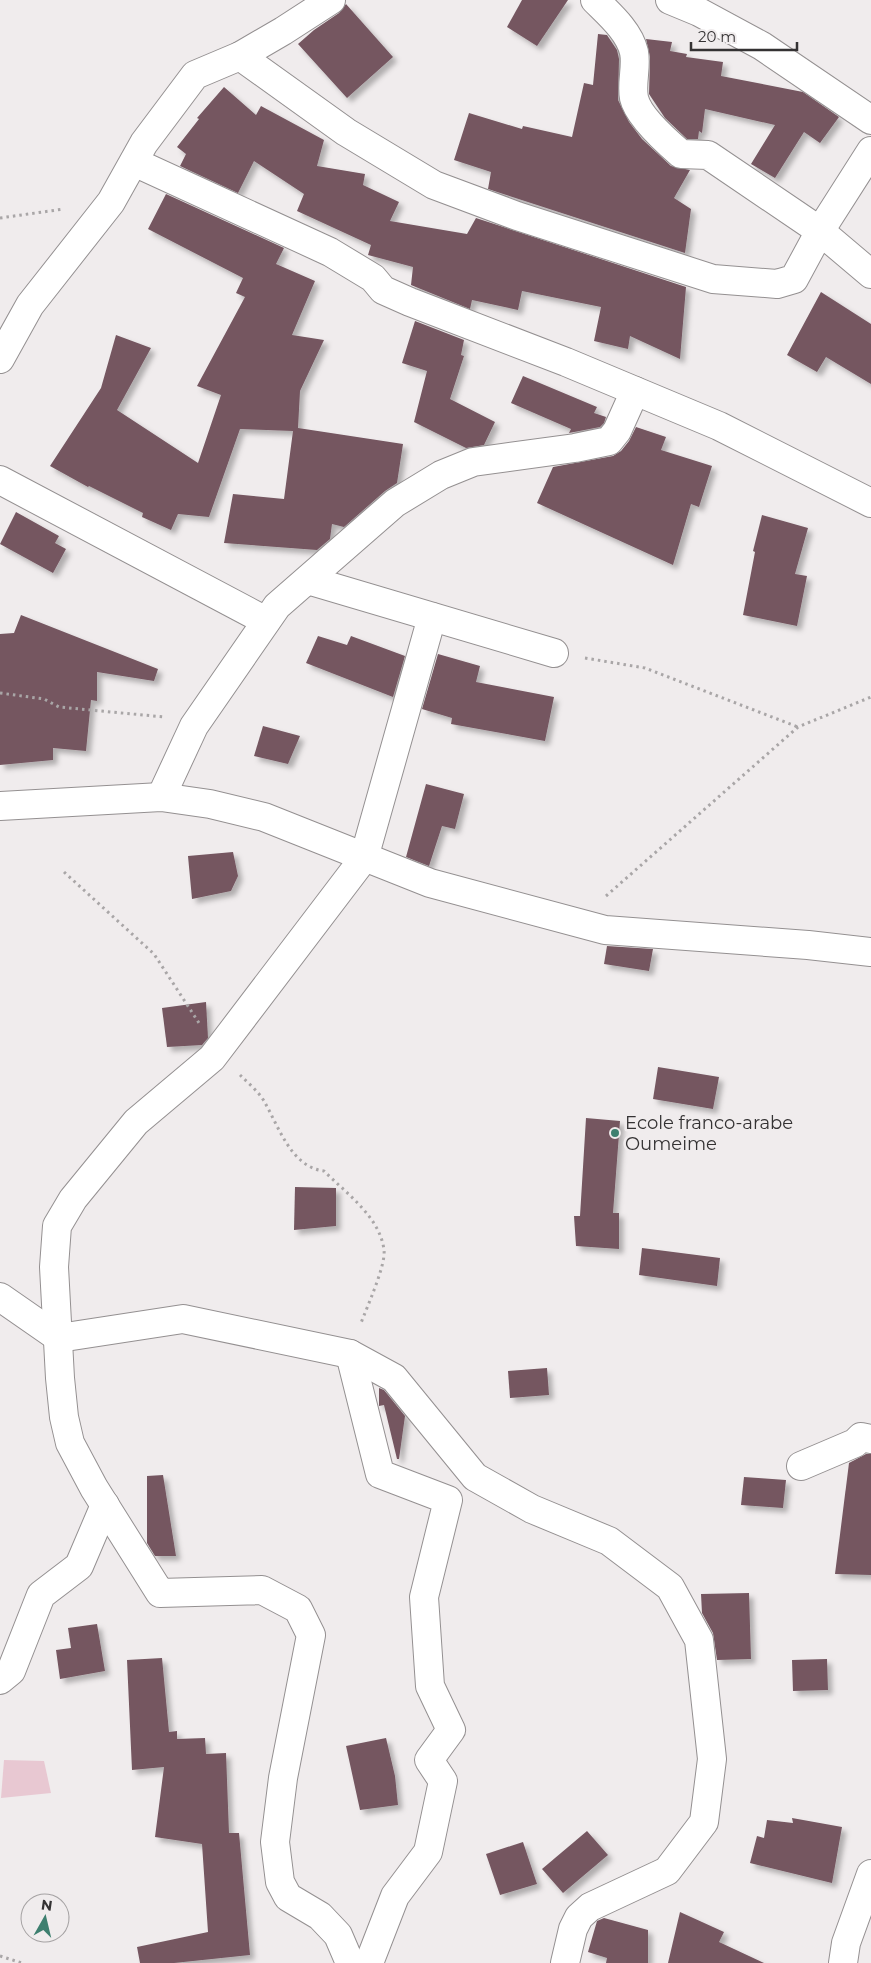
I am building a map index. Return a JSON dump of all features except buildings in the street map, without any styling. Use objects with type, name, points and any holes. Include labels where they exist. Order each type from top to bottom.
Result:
[{"type":"street","points":[[0,359],[30,305],[111,202],[144,144],[195,75],[240,56],[283,32],[331,0]]},
{"type":"street","points":[[595,0],[627,36],[634,52],[634,100],[648,121],[666,141],[680,154],[708,155],[820,231],[866,272],[871,274]]},
{"type":"street","points":[[670,0],[699,12],[762,46],[871,120]]},
{"type":"street","points":[[240,56],[346,132],[434,186],[517,216],[713,279],[776,284],[794,279],[820,231],[871,151]]},
{"type":"street","points":[[134,162],[330,252],[373,278],[383,290],[530,347],[719,426],[871,502]]},
{"type":"street","points":[[161,797],[194,726],[277,606],[395,503],[441,475],[473,462],[575,448],[609,441],[617,430],[635,391]]},
{"type":"street","points":[[0,480],[266,621]]},
{"type":"street","points":[[308,580],[554,653]]},
{"type":"street","points":[[350,1963],[338,1935],[320,1916],[288,1897],[280,1882],[275,1842],[283,1778],[312,1635],[298,1609],[262,1590],[160,1593],[105,1505],[70,1443],[64,1417],[54,1267],[57,1226],[73,1199],[136,1122],[218,1051],[364,858],[432,617]]},
{"type":"street","points":[[0,806],[161,797],[210,804],[264,817],[430,883],[605,930],[808,945],[871,952]]},
{"type":"street","points":[[0,1297],[59,1338],[183,1319],[350,1354],[394,1378],[475,1477],[532,1509],[609,1542],[670,1587],[699,1640],[712,1759],[704,1822],[666,1872],[590,1907],[579,1917],[573,1929],[565,1963]]},
{"type":"street","points":[[350,1354],[380,1474],[448,1500],[424,1597],[430,1686],[451,1730],[429,1760],[443,1781],[428,1852],[396,1896],[369,1963]]},
{"type":"street","points":[[801,1466],[847,1447],[860,1437],[871,1439]]},
{"type":"street","points":[[0,1680],[12,1672],[41,1595],[79,1566],[105,1505]]},
{"type":"street","points":[[842,1963],[846,1943],[871,1874]]},
{"type":"path","points":[[0,218],[111,202]]},
{"type":"path","points":[[554,653],[645,668],[798,727]]},
{"type":"path","points":[[0,693],[44,698],[59,707],[170,718],[194,726]]},
{"type":"path","points":[[577,922],[798,727],[871,697]]},
{"type":"path","points":[[64,872],[154,954],[218,1051],[262,1098],[298,1160],[314,1170],[324,1171],[377,1225],[385,1251],[378,1278],[350,1354]]},
{"type":"path","points":[[0,1956],[22,1963]]},
{"type":"shaded area","points":[[4,1760],[44,1761],[51,1793],[1,1798]]},
{"type":"place","name":"Ecole franco-arabe Oumeime","points":[[615,1133]]}]
